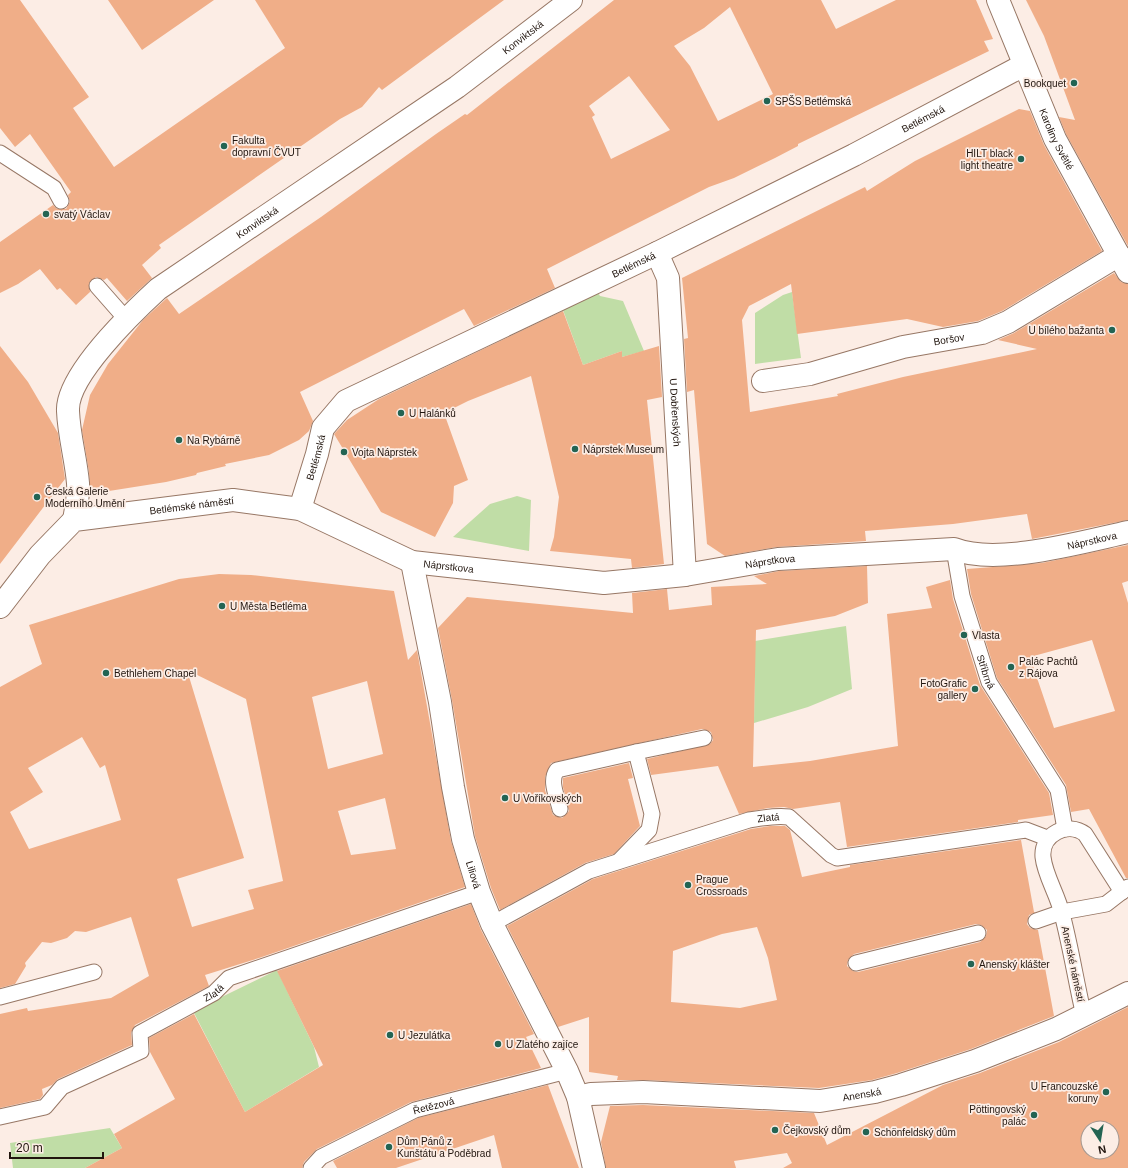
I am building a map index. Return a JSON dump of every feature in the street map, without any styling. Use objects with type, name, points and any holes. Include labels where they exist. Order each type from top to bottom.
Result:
[{"type":"street","name":"Konviktská","points":[[74,520],[78,484],[67,410],[69,397],[95,354],[126,319],[158,289],[457,87],[571,0]]},
{"type":"street","name":"Karoliny Světlé","points":[[998,0],[1055,139],[1124,263]]},
{"type":"street","name":"Betlémská","points":[[300,509],[317,454],[323,428],[346,401],[657,253],[854,155],[1024,66]]},
{"type":"street","name":"U Dobřenských","points":[[657,253],[668,278],[685,575]]},
{"type":"street","name":"Boršov","points":[[763,381],[810,374],[903,347],[982,332],[1008,322],[1124,263]]},
{"type":"street","name":"Betlémské náměstí","points":[[74,520],[233,500],[300,509],[412,562]]},
{"type":"street","points":[[0,607],[40,555],[74,520]]},
{"type":"street","name":"Náprstkova","points":[[412,562],[604,583],[685,575],[778,559],[954,549],[975,555],[1039,550],[1128,532]]},
{"type":"street","name":"Liliová","points":[[412,562],[440,702],[452,787],[463,839],[479,892],[492,924],[568,1071],[578,1097],[594,1168]]},
{"type":"street","name":"Anenská","points":[[578,1097],[591,1094],[643,1092],[820,1101],[875,1092],[909,1083],[975,1061],[1056,1029],[1128,993]]},
{"type":"lane","points":[[0,153],[54,188],[61,201]]},
{"type":"lane","points":[[97,286],[126,319]]},
{"type":"lane","name":"Stříbrná","points":[[954,549],[962,596],[989,682],[1058,790],[1065,829]]},
{"type":"lane","points":[[560,809],[553,782],[553,776],[557,770],[704,738]]},
{"type":"lane","points":[[618,862],[649,830],[651,825],[652,814],[636,752]]},
{"type":"lane","name":"Zlatá","points":[[492,924],[589,872],[665,849],[749,820],[781,815],[789,817],[796,822],[831,855],[837,858],[1026,830],[1047,838]]},
{"type":"lane","points":[[1036,921],[1062,912],[1106,904],[1125,889],[1085,834],[1079,830],[1065,829],[1055,832],[1047,838]]},
{"type":"lane","name":"Anenské náměstí","points":[[1047,838],[1043,857],[1062,912],[1084,1016]]},
{"type":"lane","name":"Zlatá","points":[[0,1117],[45,1107],[62,1087],[141,1051],[140,1033],[214,993],[229,978],[479,892]]},
{"type":"lane","points":[[856,963],[978,933]]},
{"type":"lane","points":[[0,997],[94,972]]},
{"type":"lane","name":"Řetězová","points":[[311,1168],[321,1157],[415,1110],[568,1071]]},
{"type":"green space","points":[[597,291],[600,296],[623,301],[644,351],[622,357],[622,351],[583,365],[563,310]]},
{"type":"green space","points":[[792,292],[801,358],[755,364],[755,313],[783,295]]},
{"type":"green space","points":[[517,496],[531,500],[529,551],[453,537],[490,504]]},
{"type":"green space","points":[[846,626],[852,689],[808,707],[754,723],[755,641]]},
{"type":"green space","points":[[277,970],[314,1047],[319,1067],[245,1112],[193,1011]]},
{"type":"green space","points":[[110,1128],[122,1148],[85,1168],[13,1168],[10,1143]]},
{"type":"building","points":[[0,0],[20,0],[89,97],[73,108],[114,167],[285,48],[255,0],[504,0],[382,90],[379,87],[362,107],[340,119],[159,245],[161,248],[142,265],[152,278],[127,301],[107,278],[104,280],[96,277],[89,283],[90,292],[76,305],[60,288],[57,290],[40,269],[18,284],[0,293],[0,242],[53,205],[57,209],[66,209],[70,202],[68,195],[71,192],[30,134],[15,147],[0,128]]},
{"type":"building","points":[[108,0],[214,0],[142,50]]},
{"type":"building","points":[[614,0],[821,0],[836,29],[896,0],[976,0],[993,39],[984,41],[989,51],[798,144],[798,146],[734,178],[709,187],[547,269],[555,288],[474,326],[464,309],[300,392],[313,421],[309,431],[299,440],[269,455],[225,464],[226,466],[197,473],[196,475],[166,482],[90,494],[89,472],[82,430],[90,395],[108,364],[143,320],[167,298],[179,314],[321,217],[436,134],[465,114],[467,115]],"holes":[[[730,7],[773,94],[718,121],[690,66],[674,46],[704,28]],[[629,76],[670,130],[611,159],[592,117],[595,115],[589,106]]]},
{"type":"building","points":[[1026,0],[1128,0],[1128,246],[1066,134],[1059,117],[1075,120],[1044,36]]},
{"type":"building","points":[[1019,109],[1030,111],[1044,145],[1102,251],[1002,311],[978,321],[943,327],[907,319],[797,334],[791,284],[749,306],[742,320],[750,412],[838,396],[837,394],[903,377],[1037,349],[998,340],[1014,333],[1114,273],[1121,282],[1128,284],[1128,520],[1032,539],[1027,514],[953,524],[865,531],[866,541],[777,547],[725,556],[707,544],[694,390],[687,392],[684,339],[688,338],[682,278],[865,187],[867,191],[915,161]]},
{"type":"building","points":[[563,311],[583,365],[622,351],[622,357],[659,346],[662,397],[647,400],[664,564],[632,568],[631,559],[550,551],[554,537],[559,497],[531,376],[468,401],[444,413],[468,480],[454,486],[453,503],[435,537],[381,512],[334,434],[347,420],[379,399]]},
{"type":"building","points":[[0,346],[28,382],[58,433],[65,479],[0,564]]},
{"type":"building","name":"Palác Pachtů z Rájova","points":[[1128,545],[1128,581],[1122,583],[1128,603],[1128,878],[1126,878],[1089,809],[1071,812],[1066,785],[997,678],[971,594],[967,569],[1042,563]],"holes":[[[1092,640],[1115,711],[1054,728],[1030,657]]]},
{"type":"building","points":[[867,566],[868,603],[835,616],[756,630],[753,767],[810,761],[898,746],[887,614],[932,608],[926,587],[950,580],[953,599],[980,685],[1049,793],[1053,815],[1018,820],[1018,822],[847,847],[840,802],[793,809],[784,807],[768,808],[739,814],[718,766],[651,775],[647,759],[710,744],[713,740],[711,732],[702,729],[551,763],[545,777],[545,790],[553,815],[562,818],[569,811],[563,787],[563,778],[629,763],[633,778],[628,779],[640,826],[614,854],[585,863],[500,910],[491,888],[475,836],[438,628],[467,597],[633,613],[632,593],[667,589],[669,610],[712,605],[711,587],[767,584],[754,576],[779,571]]},
{"type":"building","points":[[219,574],[251,575],[394,591],[408,660],[417,650],[451,841],[465,887],[259,958],[205,975],[209,986],[135,1025],[131,1033],[132,1045],[58,1079],[52,1085],[42,1089],[43,1095],[40,1099],[0,1108],[0,1014],[27,1008],[28,1011],[111,998],[149,976],[131,917],[86,932],[75,931],[67,938],[51,943],[42,942],[25,963],[26,966],[15,984],[0,988],[0,687],[42,664],[29,625],[179,579]],"holes":[[[187,670],[246,699],[283,881],[248,890],[254,909],[192,927],[177,879],[244,858]],[[367,681],[383,754],[328,769],[312,697]],[[82,737],[100,768],[105,765],[121,820],[29,849],[10,812],[43,792],[28,768]],[[385,798],[396,849],[351,855],[338,811]]]},
{"type":"building","name":"Anenský klášter","points":[[770,826],[785,826],[790,830],[802,877],[850,867],[850,865],[1021,840],[1034,912],[1036,912],[1029,915],[1027,924],[1030,928],[1038,930],[1054,1016],[971,1049],[897,1073],[872,1080],[819,1088],[617,1080],[618,1076],[589,1072],[589,1017],[558,1027],[507,926],[593,879],[751,829]],"holes":[[[976,924],[981,925],[987,930],[986,936],[980,942],[858,972],[853,971],[847,966],[848,960],[854,954]],[[757,927],[768,958],[777,1000],[740,1008],[671,1002],[673,951],[722,934]]]},
{"type":"building","points":[[471,904],[481,930],[534,1034],[526,1037],[541,1068],[411,1102],[317,1149],[304,1162],[302,1168],[85,1168],[122,1148],[114,1134],[175,1099],[150,1052],[149,1038],[194,1014],[245,1112],[323,1065],[277,971]]},
{"type":"building","points":[[1128,1007],[1128,1168],[783,1168],[792,1163],[787,1153],[734,1161],[736,1168],[606,1168],[601,1142],[610,1106],[643,1105],[814,1113],[827,1145],[943,1085],[980,1073],[1059,1042]]},
{"type":"building","points":[[548,1085],[579,1168],[502,1168],[494,1135],[396,1168],[337,1168],[333,1161],[418,1118]]},
{"type":"place","name":"Bookquet","points":[[1074,83]]},
{"type":"place","name":"SPŠS Betlémská","points":[[767,101]]},
{"type":"place","name":"Fakulta dopravní ČVUT","points":[[224,146]]},
{"type":"place","name":"HILT black light theatre","points":[[1021,159]]},
{"type":"place","name":"svatý Václav","points":[[46,214]]},
{"type":"place","name":"U bílého bažanta","points":[[1112,330]]},
{"type":"place","name":"U Halánků","points":[[401,413]]},
{"type":"place","name":"Na Rybárně","points":[[179,440]]},
{"type":"place","name":"Náprstek Museum","points":[[575,449]]},
{"type":"place","name":"Vojta Náprstek","points":[[344,452]]},
{"type":"place","name":"Česká Galerie Moderního Umění","points":[[37,497]]},
{"type":"place","name":"U Města Betléma","points":[[222,606]]},
{"type":"place","name":"Vlasta","points":[[964,635]]},
{"type":"place","name":"Palác Pachtů z Rájova","points":[[1011,667]]},
{"type":"place","name":"Bethlehem Chapel","points":[[106,673]]},
{"type":"place","name":"FotoGrafic gallery","points":[[975,689]]},
{"type":"place","name":"U Voříkovských","points":[[505,798]]},
{"type":"place","name":"Prague Crossroads","points":[[688,885]]},
{"type":"place","name":"Anenský klášter","points":[[971,964]]},
{"type":"place","name":"U Jezulátka","points":[[390,1035]]},
{"type":"place","name":"U Zlatého zajíce","points":[[498,1044]]},
{"type":"place","name":"U Francouzské koruny","points":[[1106,1092]]},
{"type":"place","name":"Pöttingovský palác","points":[[1034,1115]]},
{"type":"place","name":"Čejkovský dům","points":[[775,1130]]},
{"type":"place","name":"Schönfeldský dům","points":[[866,1132]]},
{"type":"place","name":"Dům Pánů z Kunštátu a Poděbrad","points":[[389,1147]]}]
